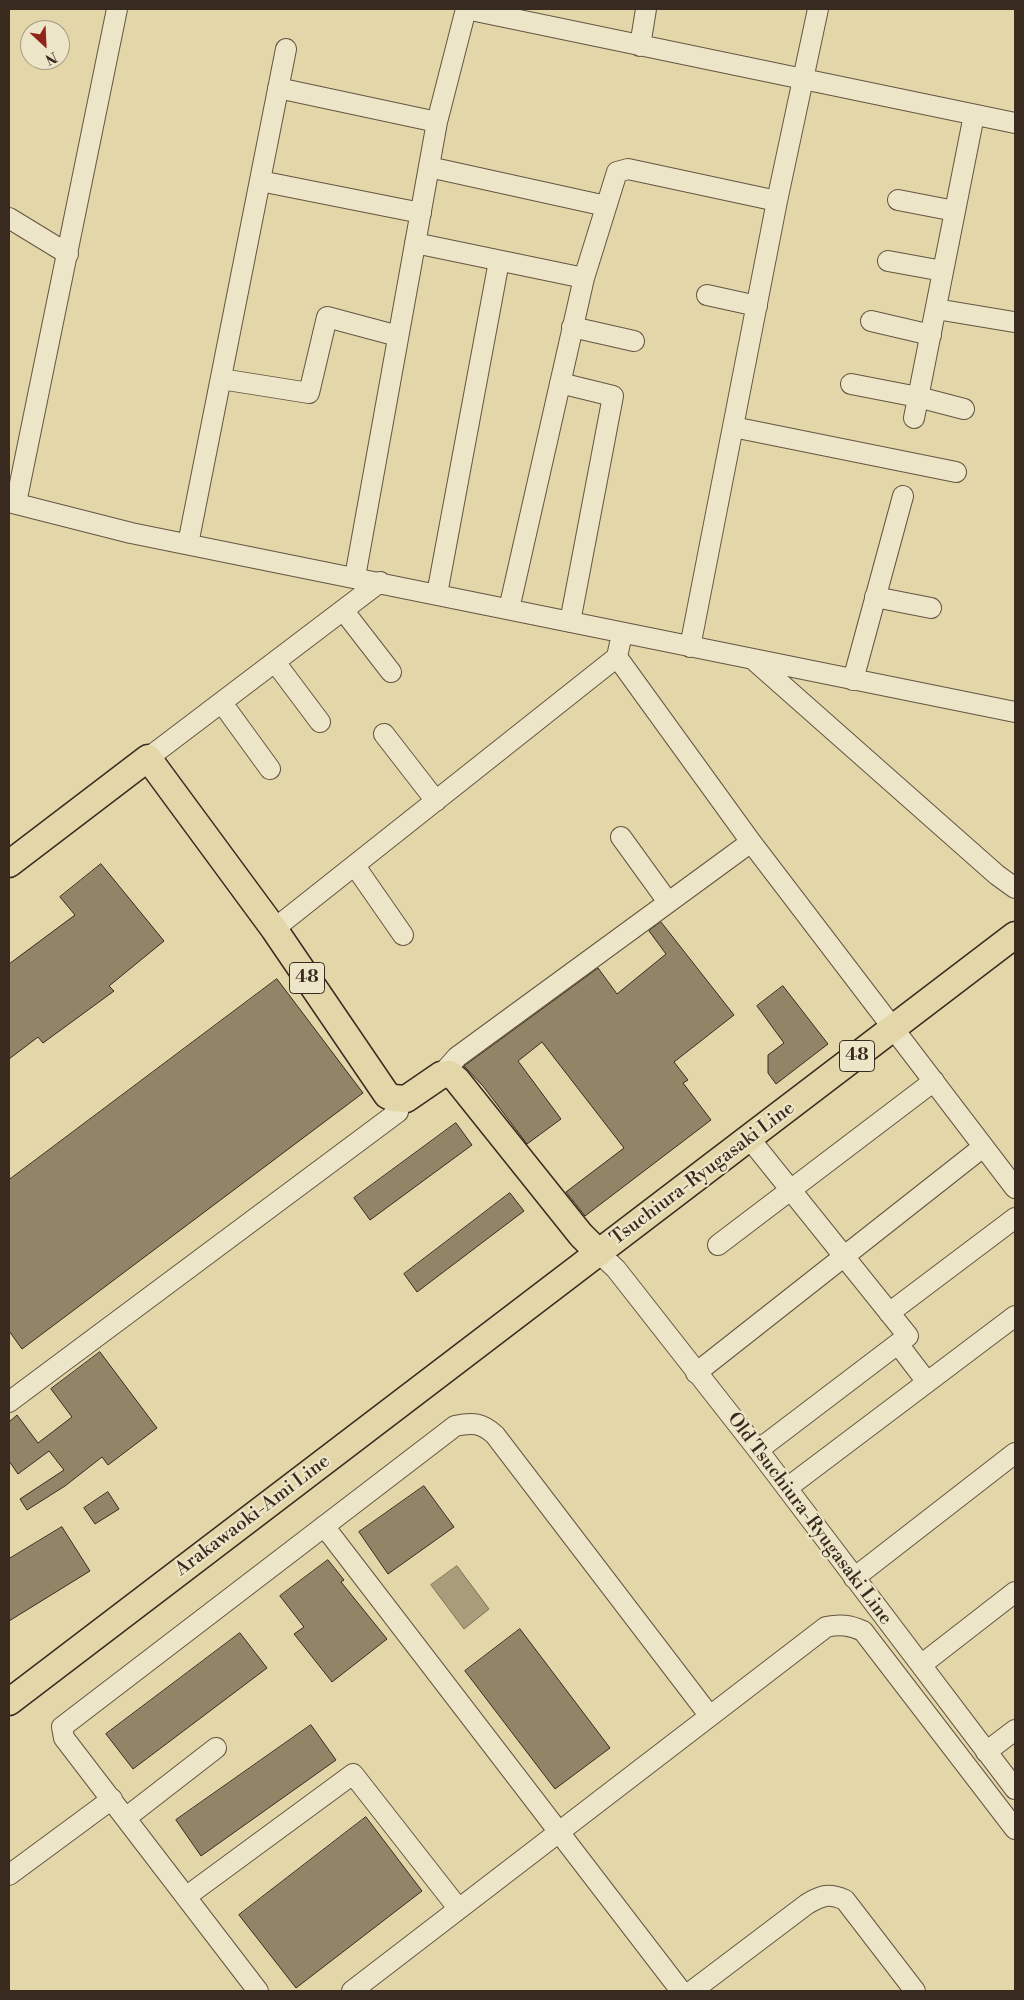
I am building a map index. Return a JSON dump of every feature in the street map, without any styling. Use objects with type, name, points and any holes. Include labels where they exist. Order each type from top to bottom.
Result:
[{"type":"main road","points":[[9,864],[148,758]]},
{"type":"main road","name":"48","points":[[148,758],[274,929],[387,1094],[400,1099]]},
{"type":"main road","name":"Tsuchiura-Ryugasaki Line","points":[[441,1075],[450,1074],[457,1080],[576,1228],[599,1253],[1015,935]]},
{"type":"main road","points":[[400,1099],[413,1096],[441,1075]]},
{"type":"main road","name":"Arakawaoki-Ami Line","points":[[9,1702],[599,1253]]},
{"type":"street","points":[[118,9],[68,254],[12,503],[131,533],[1015,712]]},
{"type":"street","points":[[355,577],[437,122],[466,9],[1015,123]]},
{"type":"street","points":[[640,46],[646,9]]},
{"type":"street","points":[[690,647],[777,201],[818,9]]},
{"type":"street","points":[[188,544],[286,49]]},
{"type":"street","points":[[278,88],[437,122]]},
{"type":"street","points":[[914,418],[974,115]]},
{"type":"street","points":[[429,167],[606,206]]},
{"type":"street","points":[[509,609],[584,278],[617,172],[628,169],[777,201]]},
{"type":"street","points":[[260,181],[421,213]]},
{"type":"street","points":[[898,200],[955,211]]},
{"type":"street","points":[[9,218],[68,254]]},
{"type":"street","points":[[415,243],[584,278]]},
{"type":"street","points":[[437,594],[499,260]]},
{"type":"street","points":[[888,261],[943,271]]},
{"type":"street","points":[[707,295],[757,306]]},
{"type":"street","points":[[936,309],[1014,322]]},
{"type":"street","points":[[221,379],[309,393],[327,317],[398,336]]},
{"type":"street","points":[[871,321],[931,335]]},
{"type":"street","points":[[572,327],[634,341]]},
{"type":"street","points":[[560,382],[613,396],[570,622]]},
{"type":"street","points":[[851,384],[918,397],[964,409]]},
{"type":"street","points":[[733,427],[956,472]]},
{"type":"street","points":[[853,680],[903,496]]},
{"type":"street","points":[[148,758],[380,582]]},
{"type":"street","points":[[875,597],[931,608]]},
{"type":"street","points":[[343,610],[391,672]]},
{"type":"street","points":[[274,929],[617,657],[623,634]]},
{"type":"street","points":[[617,657],[751,842],[1015,1188]]},
{"type":"street","points":[[755,660],[997,875],[1015,888]]},
{"type":"street","points":[[275,662],[320,722]]},
{"type":"street","points":[[222,703],[270,769]]},
{"type":"street","points":[[384,734],[436,800]]},
{"type":"street","points":[[621,837],[668,902]]},
{"type":"street","points":[[441,1075],[457,1057],[751,842]]},
{"type":"street","points":[[354,866],[403,935]]},
{"type":"street","points":[[718,1245],[934,1081]]},
{"type":"street","points":[[9,1402],[398,1112],[400,1099]]},
{"type":"street","points":[[749,1138],[908,1336],[758,1450]]},
{"type":"street","points":[[696,1373],[984,1147]]},
{"type":"street","points":[[889,1313],[1015,1218]]},
{"type":"street","name":"Old Tsuchiura-Ryugasaki Line","points":[[599,1253],[616,1269],[758,1450],[1015,1789]]},
{"type":"street","points":[[787,1488],[1015,1316]]},
{"type":"street","points":[[898,1344],[928,1382]]},
{"type":"street","points":[[258,1991],[64,1738],[62,1726],[455,1426],[470,1422],[484,1425],[495,1435],[709,1715]]},
{"type":"street","points":[[854,1578],[1015,1453]]},
{"type":"street","points":[[324,1526],[681,1991]]},
{"type":"street","points":[[921,1666],[1015,1592]]},
{"type":"street","points":[[352,1991],[826,1626],[839,1624],[852,1626],[863,1631],[1015,1829]]},
{"type":"street","points":[[986,1752],[1015,1730]]},
{"type":"street","points":[[127,1818],[216,1748]]},
{"type":"street","points":[[187,1896],[353,1774],[458,1908]]},
{"type":"street","points":[[9,1875],[112,1799]]},
{"type":"street","points":[[692,1991],[807,1904],[832,1894],[845,1900],[916,1991]]},
{"type":"shaded area","points":[[457,1566],[489,1609],[464,1629],[431,1585]]},
{"type":"building","points":[[101,864],[164,941],[109,986],[114,991],[43,1043],[38,1037],[9,1059],[9,964],[75,915],[60,897]]},
{"type":"building","points":[[661,922],[734,1015],[674,1062],[688,1080],[683,1083],[711,1120],[585,1216],[566,1192],[624,1148],[542,1042],[518,1061],[561,1119],[527,1144],[483,1086],[464,1066],[598,968],[617,994],[666,954],[649,931]]},
{"type":"building","points":[[277,979],[363,1093],[22,1349],[9,1331],[9,1180]]},
{"type":"building","points":[[783,986],[828,1044],[776,1084],[768,1073],[768,1055],[784,1043],[757,1006]]},
{"type":"building","points":[[456,1123],[472,1145],[370,1220],[354,1198]]},
{"type":"building","points":[[510,1193],[524,1211],[417,1292],[404,1274]]},
{"type":"building","points":[[100,1352],[157,1428],[108,1465],[102,1457],[65,1486],[27,1510],[20,1499],[64,1470],[49,1451],[18,1474],[9,1461],[9,1422],[17,1415],[38,1443],[72,1417],[51,1389]]},
{"type":"building","points":[[424,1486],[454,1527],[388,1574],[359,1532]]},
{"type":"building","points":[[108,1492],[119,1509],[95,1524],[84,1508]]},
{"type":"building","points":[[62,1527],[90,1571],[9,1621],[9,1559]]},
{"type":"building","points":[[328,1560],[344,1580],[341,1582],[387,1639],[332,1682],[294,1634],[304,1627],[280,1596]]},
{"type":"building","points":[[520,1629],[610,1748],[555,1789],[465,1671]]},
{"type":"building","points":[[240,1633],[267,1668],[133,1769],[106,1734]]},
{"type":"building","points":[[311,1725],[336,1760],[201,1856],[176,1820]]},
{"type":"building","points":[[366,1817],[422,1891],[296,1988],[239,1915]]}]
